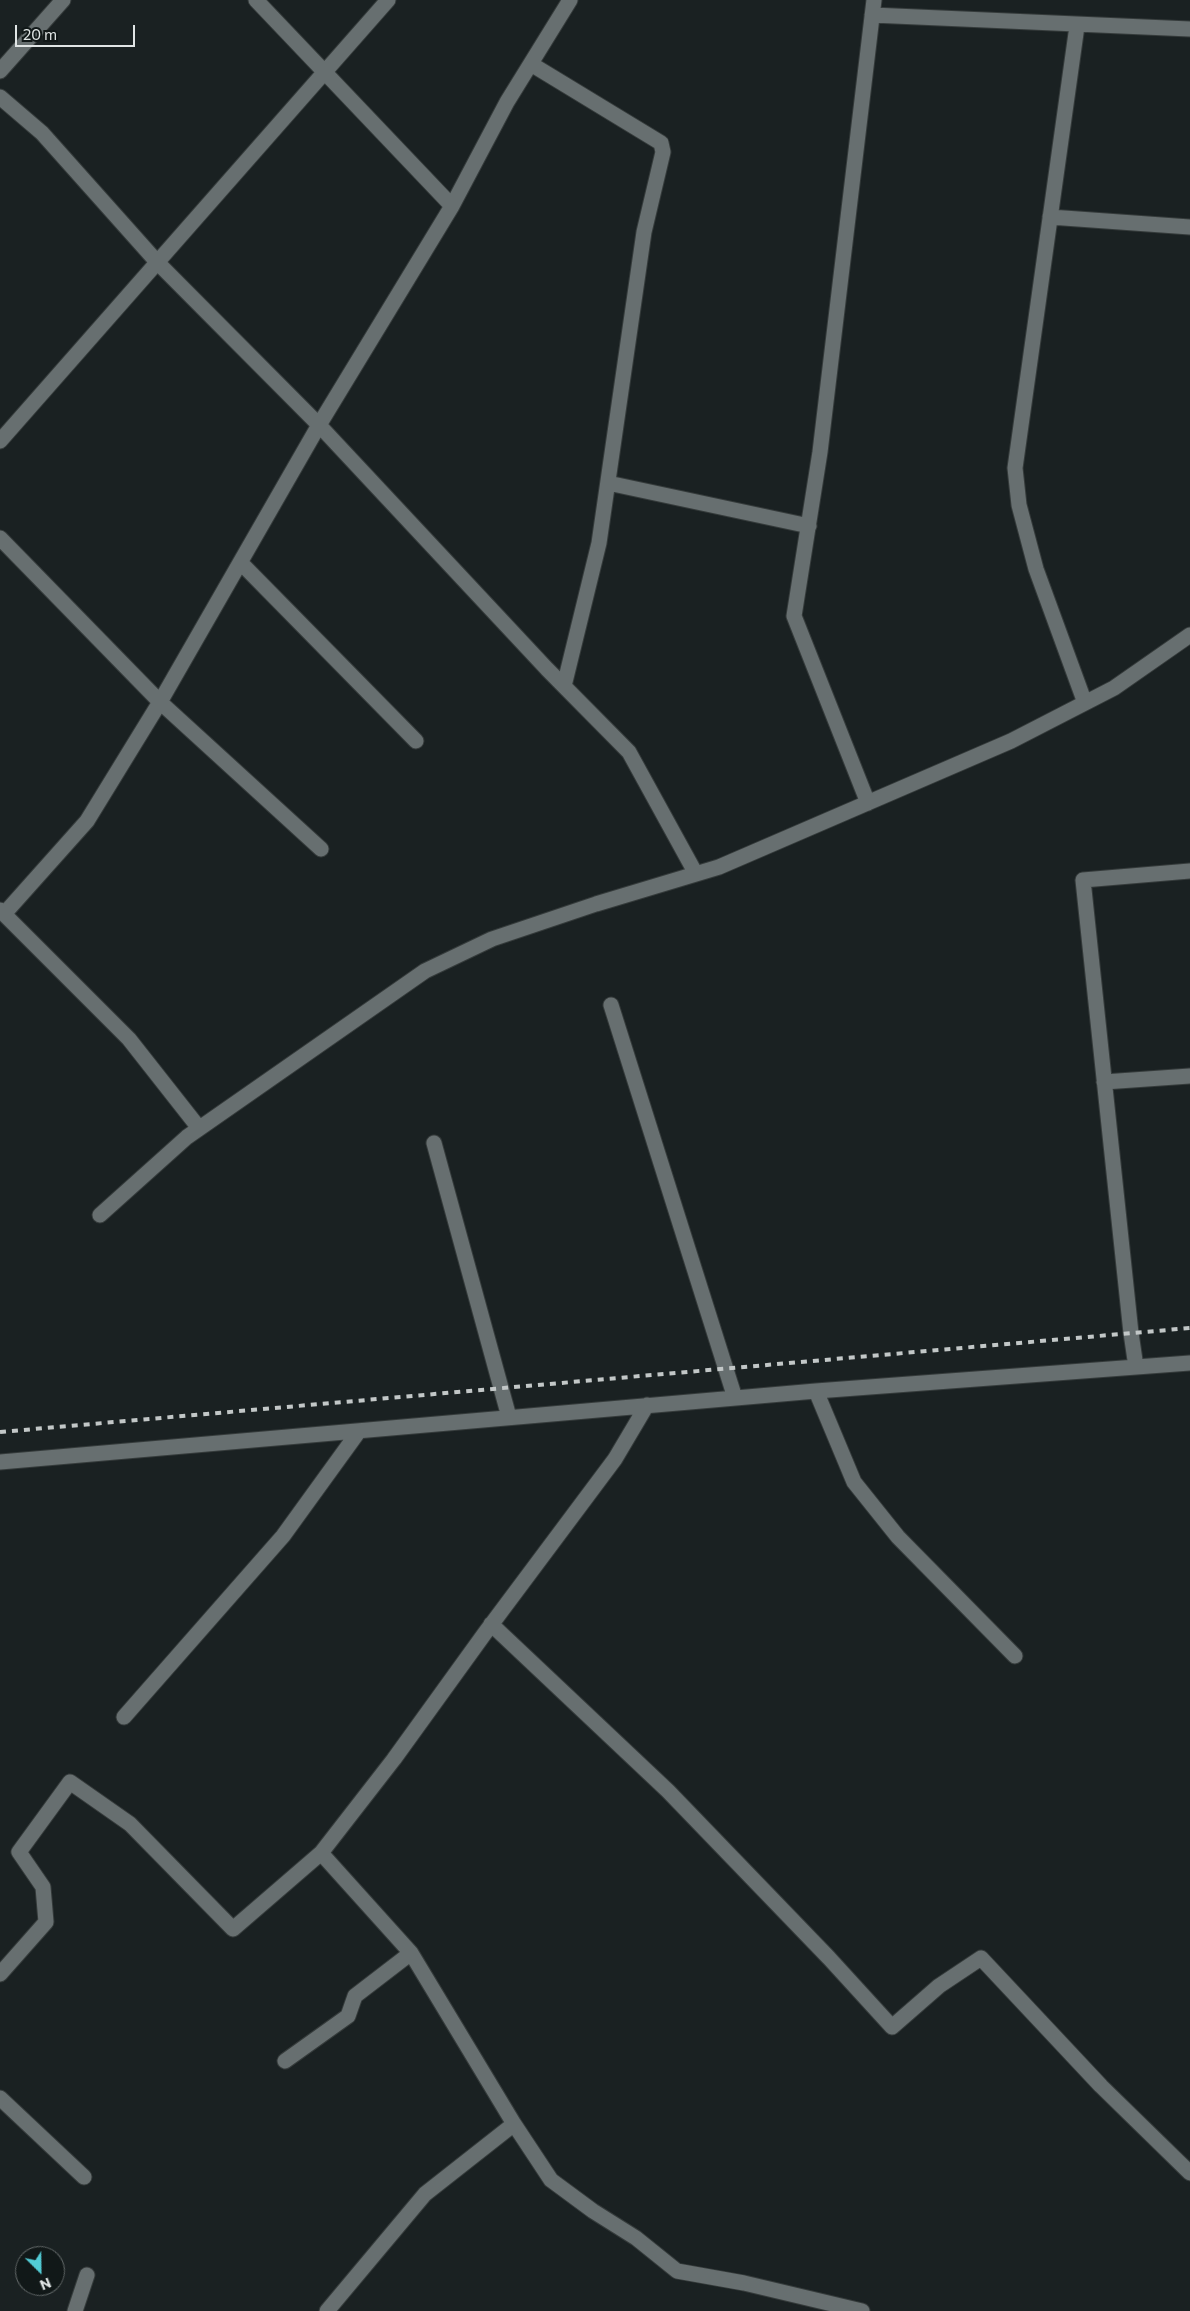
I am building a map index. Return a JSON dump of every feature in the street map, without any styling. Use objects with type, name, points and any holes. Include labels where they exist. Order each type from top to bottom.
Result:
[{"type":"street","points":[[0,71],[63,0]]},
{"type":"street","points":[[256,0],[452,206]]},
{"type":"street","points":[[0,440],[388,0]]},
{"type":"street","points":[[199,1128],[129,1039],[2,912],[87,821],[160,702],[320,425],[452,206],[507,102],[570,0]]},
{"type":"street","points":[[868,803],[794,616],[821,443],[873,8],[1077,26],[1190,29]]},
{"type":"street","points":[[1077,26],[1015,468],[1019,505],[1036,569],[1085,703]]},
{"type":"street","points":[[531,64],[661,143],[663,152],[644,232],[599,543],[564,686]]},
{"type":"street","points":[[0,97],[42,134],[157,262],[320,425],[564,686],[629,752],[696,874]]},
{"type":"street","points":[[1050,217],[1190,227]]},
{"type":"street","points":[[608,483],[809,526]]},
{"type":"street","points":[[0,538],[160,702],[321,849]]},
{"type":"street","points":[[241,563],[416,741]]},
{"type":"street","points":[[100,1215],[199,1128],[425,971],[492,939],[720,867],[1011,741],[1114,688],[1190,634]]},
{"type":"street","points":[[1136,1367],[1130,1333],[1082,880],[1190,871]]},
{"type":"street","points":[[611,1005],[735,1398]]},
{"type":"street","points":[[1104,1082],[1190,1076]]},
{"type":"street","points":[[434,1142],[509,1417]]},
{"type":"street","points":[[0,1462],[647,1405],[1190,1363]]},
{"type":"street","points":[[816,1391],[854,1482],[898,1537],[1015,1656]]},
{"type":"street","points":[[0,1974],[46,1922],[43,1887],[19,1852],[70,1782],[130,1824],[233,1929],[322,1853],[394,1759],[491,1624],[615,1459],[647,1405]]},
{"type":"street","points":[[124,1717],[283,1536],[359,1431]]},
{"type":"street","points":[[491,1624],[668,1791],[829,1958],[892,2027],[939,1986],[981,1958],[1101,2086],[1190,2173]]},
{"type":"street","points":[[322,1853],[411,1953],[514,2124],[551,2180],[593,2211],[636,2238],[677,2271],[744,2283],[862,2311]]},
{"type":"street","points":[[285,2060],[348,2016],[355,1996],[411,1953]]},
{"type":"street","points":[[0,2098],[84,2177]]},
{"type":"street","points":[[327,2311],[425,2194],[514,2124]]},
{"type":"street","points":[[75,2311],[87,2275]]},
{"type":"railway","points":[[0,1432],[1190,1328]]}]
